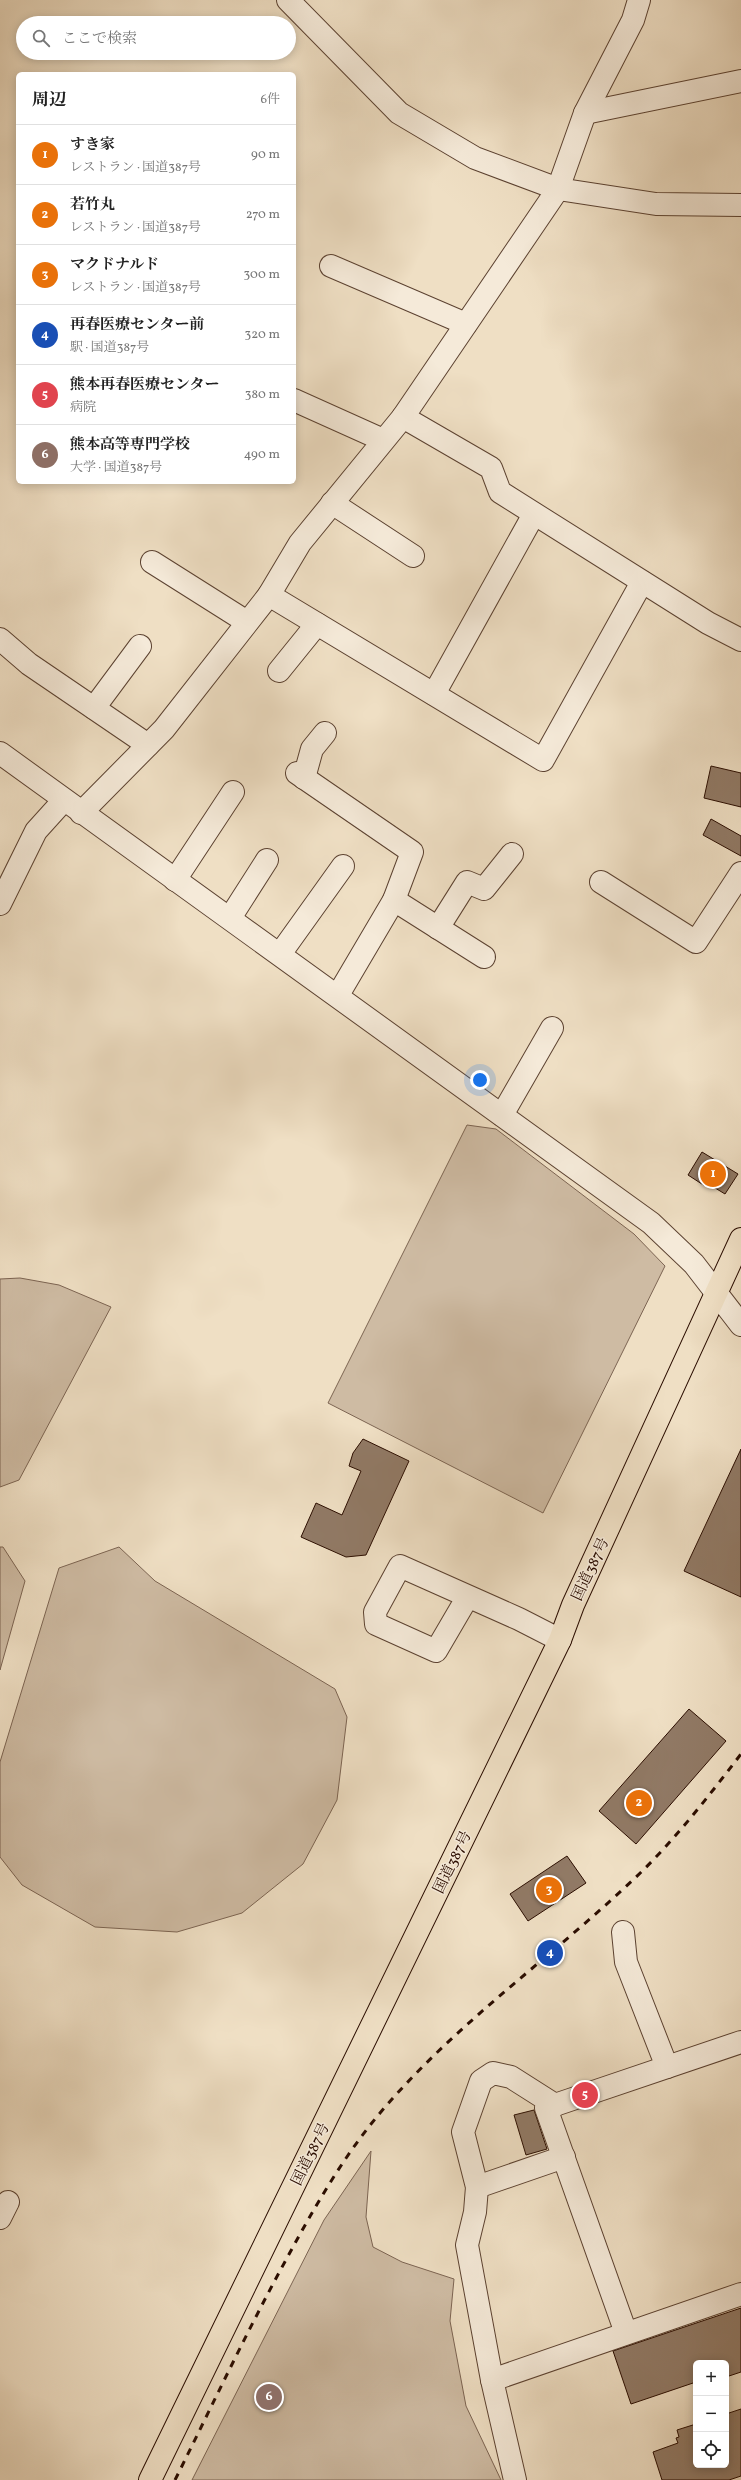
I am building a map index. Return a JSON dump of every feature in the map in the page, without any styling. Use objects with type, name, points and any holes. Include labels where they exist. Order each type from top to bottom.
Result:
[{"type":"highway","name":"国道387号","points":[[150,2480],[560,1640],[573,1605],[741,1239]]},
{"type":"street","points":[[288,0],[399,112],[476,158],[558,190],[656,204],[741,205]]},
{"type":"street","points":[[81,813],[164,729],[269,595],[300,543],[403,417],[558,190],[585,113],[633,20],[639,0]]},
{"type":"street","points":[[585,113],[741,81]]},
{"type":"street","points":[[331,266],[466,324]]},
{"type":"street","points":[[296,401],[383,440]]},
{"type":"street","points":[[403,417],[491,468],[500,492],[708,623],[741,640]]},
{"type":"street","points":[[332,503],[413,556]]},
{"type":"street","points":[[434,694],[534,514]]},
{"type":"street","points":[[152,562],[248,622]]},
{"type":"street","points":[[269,595],[543,760],[642,582]]},
{"type":"street","points":[[279,671],[317,624]]},
{"type":"street","points":[[0,639],[29,664],[148,745]]},
{"type":"street","points":[[94,708],[140,646]]},
{"type":"street","points":[[325,733],[312,750],[300,775],[412,852],[394,900],[338,995]]},
{"type":"street","points":[[0,753],[81,813],[338,995],[651,1223],[694,1264],[741,1325]]},
{"type":"street","points":[[175,880],[233,792]]},
{"type":"street","points":[[0,904],[36,831],[64,800]]},
{"type":"street","points":[[438,928],[467,882],[484,889],[512,854]]},
{"type":"street","points":[[230,918],[267,860]]},
{"type":"street","points":[[280,954],[343,866]]},
{"type":"street","points":[[601,882],[696,942],[741,873]]},
{"type":"street","points":[[394,900],[484,957]]},
{"type":"street","points":[[502,1115],[552,1028]]},
{"type":"street","points":[[467,1598],[519,1619],[560,1640]]},
{"type":"street","points":[[623,1932],[626,1962],[668,2067]]},
{"type":"street","points":[[626,2333],[546,2108],[741,2042]]},
{"type":"street","points":[[515,2480],[492,2380],[467,2245],[475,2212],[476,2187],[463,2132],[481,2081],[493,2073],[511,2077],[555,2105]]},
{"type":"street","points":[[476,2187],[564,2157]]},
{"type":"street","points":[[492,2380],[741,2294]]},
{"type":"shaded area","points":[[467,1125],[496,1129],[634,1234],[665,1266],[543,1513],[328,1403]]},
{"type":"shaded area","points":[[20,1278],[59,1285],[111,1307],[19,1480],[0,1487],[0,1279]]},
{"type":"shaded area","points":[[0,1547],[3,1547],[25,1581],[0,1670]]},
{"type":"shaded area","points":[[119,1547],[155,1581],[335,1689],[347,1717],[337,1800],[303,1864],[242,1913],[177,1932],[95,1927],[22,1885],[0,1857],[0,1762],[59,1568]]},
{"type":"shaded area","points":[[371,2151],[366,2217],[373,2247],[402,2262],[454,2279],[450,2321],[466,2406],[501,2480],[192,2480],[324,2220]]},
{"type":"building","points":[[711,766],[741,773],[741,807],[704,798]]},
{"type":"building","points":[[711,819],[741,836],[741,856],[703,835]]},
{"type":"building","points":[[702,1152],[738,1174],[725,1194],[707,1183],[705,1186],[688,1175]]},
{"type":"building","points":[[363,1439],[409,1461],[366,1555],[346,1557],[301,1537],[316,1503],[342,1515],[361,1471],[349,1466],[353,1453]]},
{"type":"building","points":[[741,1449],[741,1597],[684,1571]]},
{"type":"building","points":[[689,1709],[726,1741],[636,1844],[599,1811]]},
{"type":"building","points":[[567,1856],[586,1883],[528,1921],[510,1894]]},
{"type":"building","points":[[534,2110],[547,2149],[526,2155],[514,2115]]},
{"type":"building","points":[[741,2308],[741,2372],[729,2376],[729,2360],[693,2360],[693,2383],[631,2404],[613,2351]]},
{"type":"building","points":[[741,2409],[741,2476],[729,2480],[662,2480],[653,2452],[678,2443],[676,2438],[679,2437],[677,2430],[693,2425],[693,2468],[729,2468],[729,2413]]},
{"type":"railway","points":[[175,2480],[272,2285],[297,2239],[341,2165],[366,2130],[409,2081],[440,2050],[504,1992],[603,1907],[649,1864],[690,1818],[741,1754]]},
{"type":"place","name":"すき家","points":[[713,1174]]},
{"type":"place","name":"若竹丸","points":[[639,1803]]},
{"type":"place","name":"マクドナルド","points":[[549,1890]]},
{"type":"place","name":"再春医療センター前","points":[[550,1953]]},
{"type":"place","name":"熊本再春医療センター","points":[[585,2095]]},
{"type":"place","name":"熊本高等専門学校","points":[[269,2397]]}]
